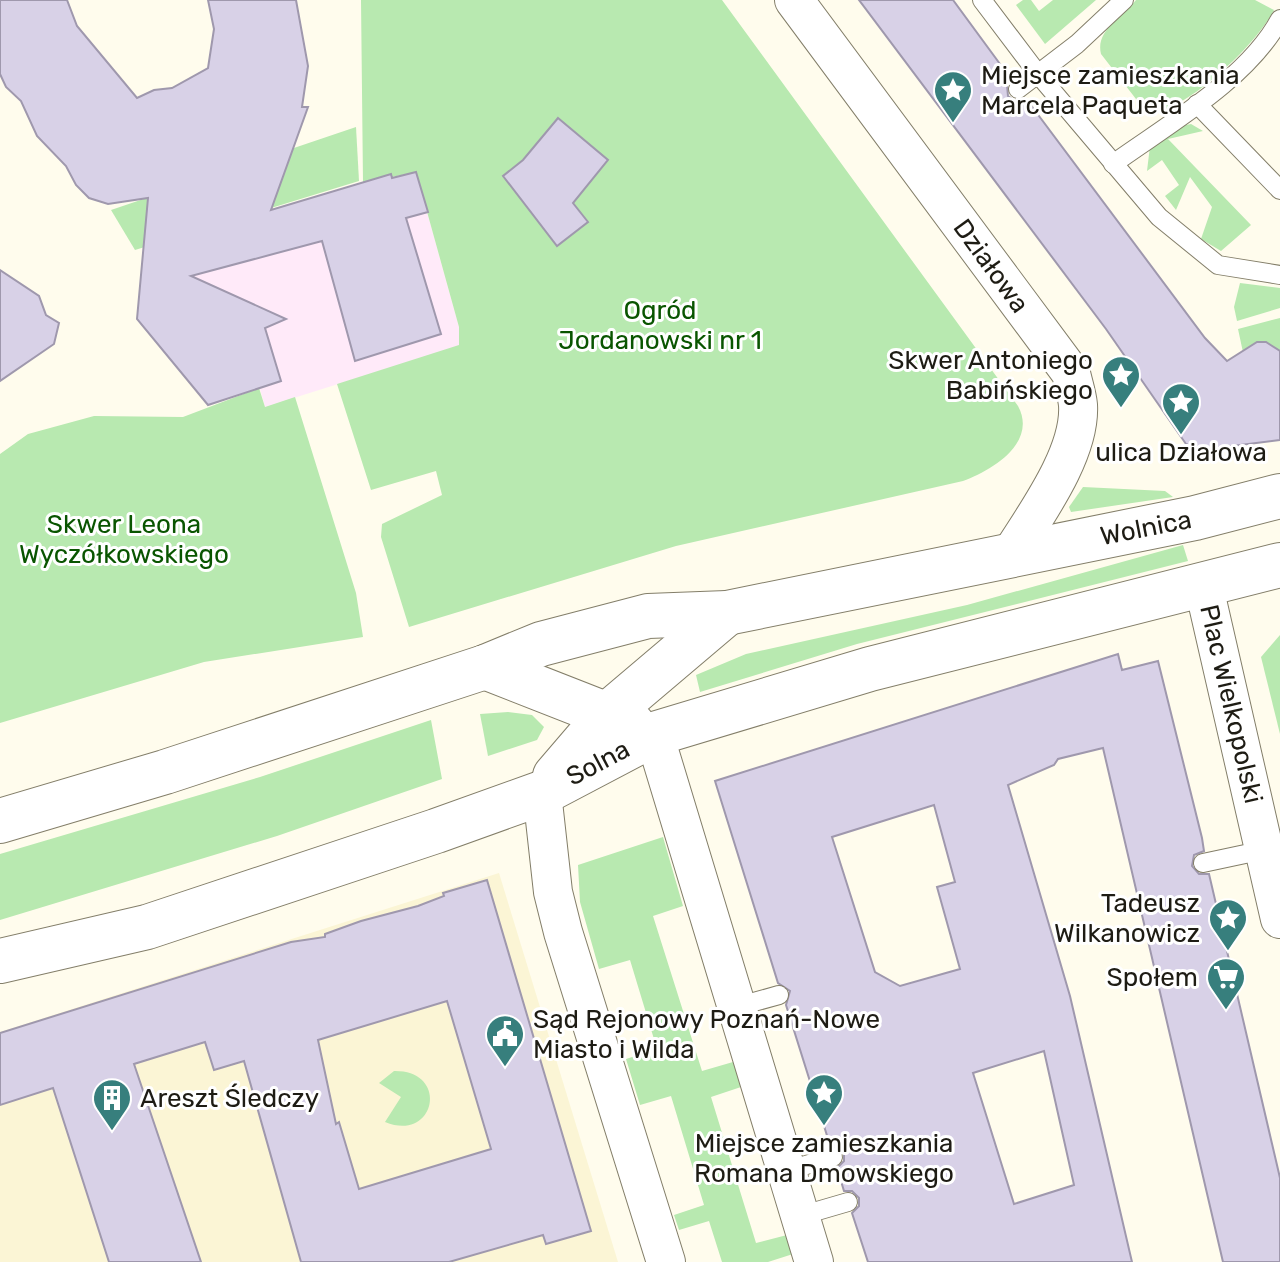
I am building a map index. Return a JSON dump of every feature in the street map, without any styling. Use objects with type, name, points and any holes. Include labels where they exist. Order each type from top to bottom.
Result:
[{"type":"street","name":"Działowa","points":[[794,0],[1071,373],[1078,407],[1067,455],[1059,477],[1011,554]]},
{"type":"street","name":"Wolnica","points":[[1011,554],[1195,518],[1280,496]]},
{"type":"street","points":[[0,821],[165,772],[485,667],[541,644],[648,616],[727,613],[1011,554]]},
{"type":"street","points":[[1203,583],[1280,565]]},
{"type":"street","name":"Solna","points":[[0,961],[147,927],[542,793],[654,734],[870,669],[1203,583]]},
{"type":"street","name":"Plac Wielkopolski","points":[[1203,583],[1280,919]]},
{"type":"street","points":[[666,1262],[563,932],[553,892],[542,793],[609,713],[727,613]]},
{"type":"street","points":[[485,667],[609,713],[654,734],[814,1262]]},
{"type":"lane","points":[[982,0],[1038,74],[1159,217],[1218,265],[1280,275]]},
{"type":"lane","points":[[1018,89],[1124,0]]},
{"type":"lane","points":[[1113,164],[1197,104],[1242,67],[1263,45],[1280,19]]},
{"type":"lane","points":[[1197,104],[1280,190]]},
{"type":"lane","points":[[1203,863],[1264,850]]},
{"type":"lane","points":[[736,1007],[779,995]]},
{"type":"lane","points":[[786,1171],[833,1157]]},
{"type":"lane","points":[[800,1216],[848,1202]]},
{"type":"shaded area","points":[[416,172],[459,327],[459,346],[265,407],[260,389],[208,405],[137,319],[143,249]]},
{"type":"shaded area","points":[[499,873],[618,1262],[0,1262],[0,1032]]},
{"type":"green space","name":"Ogród Jordanowski nr 1","points":[[361,0],[722,0],[1018,406],[1023,419],[1017,443],[998,463],[963,481],[676,546],[409,627],[381,537],[382,524],[442,495],[436,471],[371,490],[337,384],[459,345],[459,327],[416,172],[363,183]]},
{"type":"green space","points":[[1023,0],[1031,0],[1039,11],[1053,0],[1096,0],[1045,44],[1016,5]]},
{"type":"green space","points":[[1136,0],[1255,0],[1274,10],[1253,40],[1206,85],[1157,113],[1143,108],[1101,54],[1100,45],[1106,31]]},
{"type":"green space","points":[[1191,124],[1203,131],[1168,139],[1251,225],[1221,251],[1201,239],[1212,207],[1190,177],[1176,210],[1165,196],[1179,185],[1162,160],[1147,171],[1150,146],[1181,126]]},
{"type":"green space","points":[[356,127],[359,181],[135,250],[111,210]]},
{"type":"green space","points":[[1240,283],[1280,288],[1280,308],[1237,321],[1234,307]]},
{"type":"green space","points":[[1280,318],[1280,353],[1266,342],[1244,357],[1238,329]]},
{"type":"green space","name":"Skwer Leona Wyczółkowskiego","points":[[259,388],[265,407],[295,397],[356,593],[363,637],[204,662],[0,723],[0,454],[28,434],[94,416],[183,417]]},
{"type":"green space","points":[[1083,487],[1165,491],[1173,497],[1071,512],[1069,507]]},
{"type":"green space","points":[[1183,545],[1188,561],[857,644],[700,692],[696,675],[746,654],[967,605]]},
{"type":"green space","points":[[1280,635],[1280,734],[1261,657]]},
{"type":"green space","points":[[508,712],[532,715],[544,727],[537,740],[488,756],[480,714]]},
{"type":"green space","points":[[431,720],[442,779],[277,836],[0,920],[0,854],[260,777]]},
{"type":"green space","points":[[663,837],[683,906],[653,916],[702,1071],[733,1062],[741,1087],[711,1097],[756,1243],[787,1235],[793,1254],[768,1262],[722,1262],[709,1221],[679,1230],[674,1215],[704,1205],[671,1096],[640,1105],[626,1059],[657,1049],[630,960],[599,969],[580,902],[578,865]]},
{"type":"green space","points":[[394,1071],[412,1074],[423,1082],[429,1092],[430,1104],[425,1115],[416,1123],[402,1126],[385,1122],[401,1097],[379,1083]]},
{"type":"building","points":[[0,0],[67,0],[77,26],[137,98],[154,90],[172,88],[208,68],[214,29],[208,0],[296,0],[308,66],[302,107],[308,107],[271,210],[391,174],[392,178],[416,172],[428,212],[406,218],[441,334],[355,361],[322,241],[191,276],[286,319],[265,328],[281,381],[208,405],[137,319],[148,198],[108,204],[89,198],[76,185],[66,166],[37,136],[21,101],[6,87],[0,74]]},
{"type":"building","points":[[859,0],[953,0],[1011,79],[1007,85],[1008,96],[1014,100],[1027,100],[1205,338],[1227,361],[1257,342],[1266,342],[1280,351],[1280,440],[1201,450],[1186,444],[1106,329]]},
{"type":"building","points":[[558,118],[608,160],[573,203],[588,222],[557,246],[503,176],[523,160]]},
{"type":"building","points":[[0,270],[39,296],[46,315],[59,323],[54,344],[0,381]]},
{"type":"building","points":[[1118,654],[1122,670],[1158,661],[1202,838],[1204,851],[1194,855],[1192,866],[1199,874],[1209,874],[1280,1178],[1280,1262],[1223,1262],[1103,748],[1058,759],[1054,765],[1008,785],[1070,996],[1132,1262],[868,1262],[852,1213],[859,1206],[859,1198],[852,1191],[844,1191],[837,1168],[844,1161],[844,1153],[837,1146],[830,1145],[786,1005],[790,991],[778,983],[715,781]],"holes":[[[934,805],[955,882],[937,887],[960,969],[900,986],[875,972],[832,837]],[[1044,1051],[1074,1185],[1014,1204],[973,1073]]]},
{"type":"building","name":"Sąd Rejonowy Poznań-Nowe Miasto i Wilda","points":[[487,880],[591,1231],[546,1244],[543,1235],[449,1262],[301,1262],[244,1061],[214,1070],[205,1042],[134,1064],[201,1262],[109,1262],[53,1088],[0,1105],[0,1033],[291,942],[325,937],[325,934],[361,921],[418,906],[444,896],[443,893]],"holes":[[[447,1001],[491,1149],[359,1189],[339,1122],[336,1124],[318,1040]]]},
{"type":"place","name":"Miejsce zamieszkania Marcela Paqueta","points":[[953,124]]},
{"type":"place","name":"Skwer Antoniego Babińskiego","points":[[1121,409]]},
{"type":"place","name":"ulica Działowa","points":[[1181,436]]},
{"type":"place","name":"Tadeusz Wilkanowicz","points":[[1228,952]]},
{"type":"place","name":"Społem","points":[[1226,1011]]},
{"type":"place","name":"Sąd Rejonowy Poznań-Nowe Miasto i Wilda","points":[[505,1068]]},
{"type":"place","name":"Miejsce zamieszkania Romana Dmowskiego","points":[[824,1127]]},
{"type":"place","name":"Areszt Śledczy","points":[[112,1132]]}]
